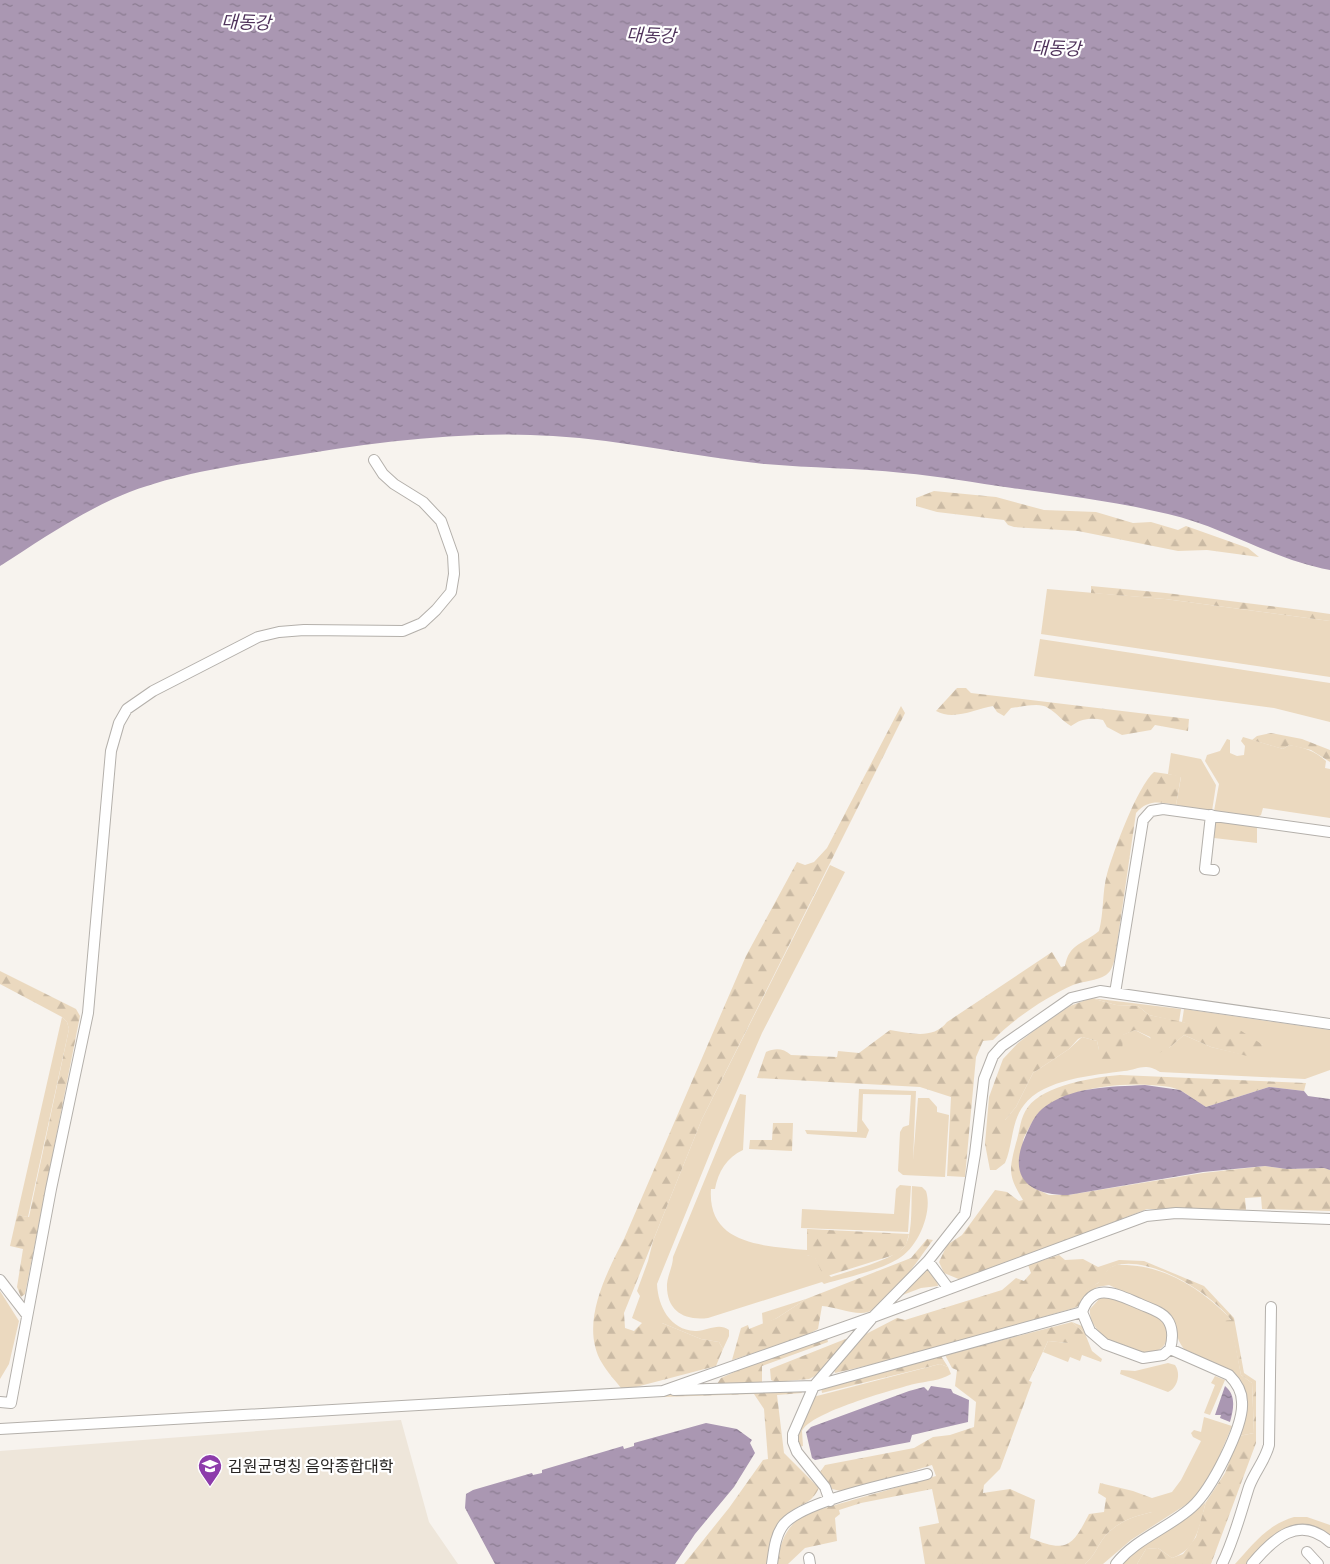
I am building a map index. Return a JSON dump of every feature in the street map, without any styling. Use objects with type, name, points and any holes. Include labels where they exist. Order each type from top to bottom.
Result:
[{"type":"street","points":[[0,1402],[11,1402],[88,1013],[110,751],[119,723],[127,709],[153,692],[258,637],[279,632],[304,630],[402,631],[422,623],[436,610],[452,592],[454,574],[453,555],[441,521],[423,502],[394,484],[383,474],[374,460]]},
{"type":"street","points":[[1115,993],[1144,817],[1159,809],[1330,832]]},
{"type":"street","points":[[1211,816],[1205,869],[1214,870]]},
{"type":"street","points":[[830,1501],[825,1487],[797,1452],[793,1442],[793,1434],[814,1386],[873,1317],[928,1261],[965,1214],[973,1174],[985,1071],[993,1056],[1002,1046],[1071,998],[1094,992],[1115,993],[1330,1024]]},
{"type":"street","points":[[664,1390],[873,1317],[1155,1214],[1186,1213],[1330,1219]]},
{"type":"street","points":[[928,1261],[950,1289]]},
{"type":"street","points":[[0,1280],[27,1315]]},
{"type":"street","points":[[0,1429],[664,1390],[814,1386],[1082,1312],[1093,1296],[1100,1293],[1114,1293],[1162,1314],[1170,1325],[1172,1336],[1170,1349]]},
{"type":"street","points":[[1222,1564],[1250,1486],[1256,1471],[1266,1459],[1269,1445],[1271,1307]]},
{"type":"street","points":[[1082,1312],[1090,1332],[1105,1344],[1143,1358],[1153,1358],[1170,1349]]},
{"type":"street","points":[[1116,1564],[1129,1550],[1191,1508],[1205,1494],[1225,1459],[1243,1403],[1235,1382],[1229,1375],[1170,1349]]},
{"type":"street","points":[[772,1564],[776,1541],[782,1526],[794,1514],[830,1501],[927,1474]]},
{"type":"street","points":[[1252,1564],[1276,1538],[1298,1530],[1318,1533],[1330,1542]]},
{"type":"street","points":[[1307,1552],[1318,1564]]},
{"type":"shaded area","name":"김원균명칭 음악종합대학","points":[[401,1420],[429,1522],[458,1564],[0,1564],[0,1451]]},
{"type":"green space","points":[[934,491],[996,497],[1044,510],[1096,512],[1133,523],[1151,522],[1178,530],[1186,526],[1248,548],[1259,557],[1207,550],[1178,551],[1078,531],[1014,527],[1008,525],[1004,520],[937,512],[916,506],[916,498]]},
{"type":"green space","points":[[1091,586],[1166,593],[1330,614],[1330,621],[1165,599],[1091,593]]},
{"type":"green space","points":[[1047,589],[1165,599],[1330,621],[1330,677],[1041,634]]},
{"type":"green space","points":[[1040,639],[1330,683],[1330,722],[1274,708],[1034,676]]},
{"type":"green space","points":[[957,688],[966,688],[971,693],[1189,719],[1188,731],[1155,725],[1151,730],[1122,735],[1107,727],[1103,720],[1099,719],[1082,720],[1071,726],[1051,710],[1040,705],[1011,708],[1004,716],[997,712],[993,706],[957,715],[943,714],[936,711]]},
{"type":"green space","points":[[901,706],[905,713],[702,1119],[624,1313],[625,1328],[634,1331],[642,1323],[662,1323],[701,1339],[719,1342],[723,1349],[716,1366],[636,1387],[621,1388],[602,1363],[593,1333],[594,1316],[603,1284],[746,956],[797,862],[805,865],[814,862],[827,848]]},
{"type":"green space","points":[[1271,733],[1302,739],[1330,750],[1330,762],[1311,750],[1289,745],[1283,749],[1252,740],[1257,736]]},
{"type":"green space","points":[[1243,737],[1283,749],[1289,745],[1304,748],[1326,761],[1325,768],[1330,769],[1330,818],[1263,808],[1261,815],[1257,817],[1214,811],[1219,784],[1205,761],[1207,755],[1220,751],[1227,739],[1230,740],[1230,753],[1237,756],[1244,755],[1245,746],[1241,741]]},
{"type":"green space","points":[[1171,753],[1201,759],[1216,785],[1212,811],[1176,805],[1181,777],[1168,774]]},
{"type":"green space","points":[[1154,772],[1181,776],[1176,805],[1154,803],[1145,805],[1136,813],[1115,958],[1112,967],[1102,977],[1073,985],[1052,996],[1020,1017],[993,1040],[983,1041],[976,1057],[965,1177],[947,1176],[951,1097],[920,1087],[757,1078],[766,1052],[776,1049],[791,1055],[837,1057],[838,1051],[859,1053],[890,1030],[921,1034],[941,1028],[947,1022],[1052,952],[1061,967],[1065,966],[1067,958],[1074,948],[1099,931],[1105,881],[1115,850],[1140,791]]},
{"type":"green space","points":[[1217,821],[1257,826],[1257,843],[1214,838],[1211,835],[1214,823]]},
{"type":"green space","points":[[830,865],[845,872],[762,1033],[715,1141],[657,1284],[663,1308],[672,1321],[679,1326],[686,1330],[695,1331],[716,1327],[729,1330],[729,1336],[723,1349],[719,1342],[701,1339],[662,1323],[642,1323],[632,1318],[640,1296],[637,1291],[653,1241],[702,1119]]},
{"type":"green space","points":[[0,971],[76,1009],[80,1016],[25,1294],[21,1297],[17,1287],[23,1249],[10,1246],[17,1215],[29,1217],[69,1029],[67,1022],[62,1017],[0,984]]},
{"type":"green space","points":[[1091,998],[1181,1009],[1179,1022],[1149,1015],[1138,1006],[1116,1005]]},
{"type":"green space","points":[[1091,998],[1116,1005],[1138,1006],[1149,1015],[1192,1024],[1232,1025],[1263,1045],[1263,1060],[1211,1047],[1184,1035],[1169,1048],[1159,1053],[1150,1037],[1135,1030],[1123,1035],[1122,1055],[1119,1061],[1097,1064],[1093,1057],[1099,1050],[1097,1041],[1082,1037],[1069,1049],[1033,1073],[1016,1107],[1005,1120],[1005,1163],[996,1170],[990,1170],[985,1144],[989,1097],[1003,1059],[1018,1043],[1039,1027],[1070,1006]]},
{"type":"green space","points":[[1184,1009],[1330,1030],[1330,1070],[1305,1079],[1160,1072],[1150,1067],[1141,1067],[1056,1084],[1033,1096],[1020,1111],[1014,1126],[1010,1149],[1005,1163],[1005,1120],[1016,1107],[1033,1073],[1069,1049],[1082,1037],[1097,1041],[1099,1050],[1122,1055],[1122,1035],[1135,1030],[1169,1048],[1184,1035],[1211,1047],[1263,1059],[1263,1045],[1182,1022]]},
{"type":"green space","points":[[62,1017],[67,1022],[69,1029],[28,1217],[17,1215]]},
{"type":"green space","points":[[1120,1075],[1306,1083],[1304,1091],[1269,1087],[1206,1107],[1175,1088],[1153,1085],[1112,1086],[1071,1094],[1054,1102],[1039,1114],[1024,1137],[1024,1153],[1032,1187],[1049,1195],[1068,1195],[1203,1173],[1265,1166],[1287,1169],[1324,1168],[1330,1170],[1330,1211],[1262,1209],[1261,1197],[1245,1198],[1246,1210],[1147,1209],[984,1273],[961,1280],[944,1273],[939,1262],[947,1245],[962,1235],[995,1190],[1007,1192],[1019,1201],[1023,1200],[1012,1179],[1011,1167],[1022,1120],[1028,1107],[1036,1099],[1058,1088],[1084,1080]]},
{"type":"green space","points":[[859,1089],[916,1091],[913,1160],[918,1098],[929,1098],[937,1107],[937,1112],[949,1115],[945,1177],[903,1175],[898,1171],[900,1132],[903,1127],[909,1125],[911,1095],[863,1094],[862,1120],[869,1130],[866,1138],[807,1134],[805,1130],[857,1132]]},
{"type":"green space","points":[[740,1094],[746,1095],[743,1150],[728,1161],[718,1177],[715,1189],[711,1189],[712,1208],[719,1222],[729,1232],[758,1244],[807,1250],[807,1255],[815,1257],[819,1265],[831,1277],[894,1255],[901,1249],[906,1244],[910,1232],[912,1186],[922,1187],[926,1191],[927,1209],[922,1229],[912,1247],[898,1259],[872,1270],[824,1284],[822,1282],[708,1318],[691,1318],[678,1312],[673,1307],[667,1293],[673,1257]]},
{"type":"green space","points":[[773,1123],[793,1123],[792,1151],[749,1149],[750,1140],[772,1140]]},
{"type":"green space","points":[[900,1185],[911,1186],[908,1232],[801,1228],[802,1209],[894,1214],[896,1189]]},
{"type":"green space","points":[[807,1229],[909,1234],[906,1245],[897,1254],[824,1277],[815,1258],[807,1255]]},
{"type":"green space","points":[[927,1239],[933,1240],[893,1292],[876,1308],[868,1312],[858,1313],[822,1306],[818,1329],[803,1337],[732,1360],[741,1328],[748,1325],[749,1329],[777,1318],[806,1299],[911,1258]]},
{"type":"green space","points":[[1059,1255],[1065,1260],[1083,1259],[1098,1267],[1119,1260],[1144,1261],[1204,1286],[1234,1318],[1244,1373],[1256,1381],[1256,1443],[1211,1564],[1137,1564],[1146,1549],[1158,1548],[1172,1558],[1183,1554],[1196,1537],[1206,1502],[1225,1473],[1239,1436],[1254,1433],[1252,1383],[1241,1375],[1233,1335],[1224,1331],[1222,1321],[1231,1320],[1209,1298],[1178,1278],[1144,1266],[1128,1264],[1114,1266],[1109,1269],[1099,1282],[1083,1292],[1080,1305],[1074,1308],[900,1358],[835,1373],[834,1369],[866,1334],[897,1318],[905,1320],[1002,1290],[1016,1278],[1024,1281],[1031,1273],[1028,1265]]},
{"type":"green space","points":[[1116,1265],[1148,1268],[1177,1278],[1204,1295],[1228,1316],[1231,1321],[1241,1375],[1252,1383],[1254,1433],[1239,1436],[1246,1397],[1241,1383],[1236,1376],[1204,1363],[1189,1354],[1179,1341],[1173,1322],[1167,1312],[1109,1285],[1097,1287],[1080,1305],[1079,1296],[1083,1291],[1098,1283],[1109,1268]]},
{"type":"green space","points":[[928,1270],[937,1280],[938,1286],[921,1288],[900,1296],[924,1271]]},
{"type":"green space","points":[[0,1291],[19,1321],[9,1364],[0,1379]]},
{"type":"green space","points":[[1114,1297],[1144,1309],[1164,1322],[1167,1336],[1163,1346],[1154,1351],[1141,1352],[1127,1349],[1112,1342],[1100,1333],[1092,1322],[1090,1309],[1100,1298]]},
{"type":"green space","points":[[806,1299],[777,1318],[763,1325],[762,1313]]},
{"type":"green space","points":[[1072,1322],[1082,1326],[1092,1351],[1102,1359],[1101,1362],[1082,1355],[1080,1361],[1070,1357],[1068,1362],[1043,1352],[1048,1341],[1068,1343],[1083,1332]]},
{"type":"green space","points":[[1072,1322],[1083,1332],[1083,1340],[1068,1343],[1048,1341],[1029,1381],[1032,1382],[1000,1469],[984,1485],[983,1493],[1010,1489],[1035,1500],[1030,1538],[1042,1543],[1060,1546],[1073,1540],[1089,1514],[1104,1512],[1106,1498],[1098,1493],[1100,1483],[1152,1498],[1152,1512],[1133,1517],[1116,1526],[1106,1535],[1085,1564],[925,1564],[919,1527],[939,1523],[932,1489],[861,1503],[839,1510],[840,1514],[835,1518],[837,1541],[805,1548],[788,1564],[777,1564],[780,1548],[788,1530],[804,1514],[936,1476],[932,1465],[845,1492],[832,1489],[820,1472],[825,1465],[914,1448],[933,1437],[950,1435],[974,1427],[976,1402],[955,1386],[957,1370],[952,1368],[945,1355]]},
{"type":"green space","points":[[853,1336],[817,1375],[809,1379],[775,1382],[771,1380],[770,1369]]},
{"type":"green space","points":[[827,1338],[828,1342],[762,1366],[762,1383],[717,1384],[721,1378],[750,1365]]},
{"type":"green space","points":[[941,1356],[948,1367],[940,1364],[822,1393],[821,1387]]},
{"type":"green space","points":[[1168,1363],[1175,1365],[1178,1376],[1176,1384],[1168,1392],[1120,1374],[1121,1370],[1135,1371]]},
{"type":"green space","points":[[940,1364],[948,1367],[951,1374],[871,1396],[820,1416],[808,1424],[802,1431],[803,1446],[799,1447],[796,1437],[813,1397]]},
{"type":"green space","points":[[1215,1376],[1225,1380],[1210,1415],[1204,1413],[1215,1385],[1211,1383]]},
{"type":"green space","points":[[800,1390],[802,1393],[777,1395],[784,1453],[819,1488],[816,1493],[810,1500],[790,1512],[779,1523],[773,1535],[767,1564],[684,1564],[729,1508],[763,1460],[768,1459],[764,1409],[754,1394],[663,1397],[664,1392]]},
{"type":"green space","points":[[1204,1417],[1232,1426],[1211,1476],[1190,1502],[1131,1540],[1103,1564],[1085,1564],[1111,1530],[1139,1515],[1152,1512],[1152,1498],[1172,1492],[1181,1480],[1201,1441],[1193,1437],[1191,1433],[1194,1430],[1201,1432]]},
{"type":"green space","points":[[1206,1502],[1196,1535],[1187,1549],[1181,1554],[1172,1558],[1158,1548],[1146,1549],[1137,1564],[1120,1564],[1143,1544],[1189,1517]]},
{"type":"green space","points":[[1294,1517],[1307,1517],[1330,1525],[1330,1538],[1300,1526],[1248,1564],[1235,1564],[1254,1542],[1268,1530],[1284,1520]]},
{"type":"water","name":"대동강","points":[[0,0],[1330,0],[1330,570],[1289,559],[1189,520],[1110,502],[917,474],[765,464],[606,441],[519,435],[450,436],[381,443],[237,465],[173,478],[133,491],[98,506],[0,566]]},
{"type":"water","points":[[1145,1085],[1180,1090],[1206,1107],[1269,1087],[1304,1091],[1308,1096],[1330,1099],[1330,1170],[1324,1168],[1287,1169],[1265,1166],[1203,1172],[1068,1195],[1041,1191],[1032,1187],[1024,1180],[1020,1172],[1019,1162],[1021,1149],[1033,1121],[1042,1109],[1053,1101],[1078,1092],[1104,1087]]},
{"type":"water","points":[[931,1386],[951,1389],[953,1393],[969,1400],[968,1422],[912,1435],[910,1442],[815,1460],[812,1458],[806,1432],[811,1427],[909,1391],[924,1387],[928,1391]]},
{"type":"water","points":[[1225,1386],[1231,1393],[1233,1402],[1230,1422],[1220,1418],[1221,1415],[1215,1415]]},
{"type":"water","points":[[706,1423],[737,1429],[752,1440],[750,1443],[755,1453],[734,1487],[695,1534],[675,1564],[495,1564],[465,1508],[466,1494],[473,1490],[532,1473],[533,1475],[542,1473],[542,1470],[623,1446],[624,1449],[634,1446],[634,1443]]},
{"type":"place","name":"김원균명칭 음악종합대학","points":[[210,1487]]}]
